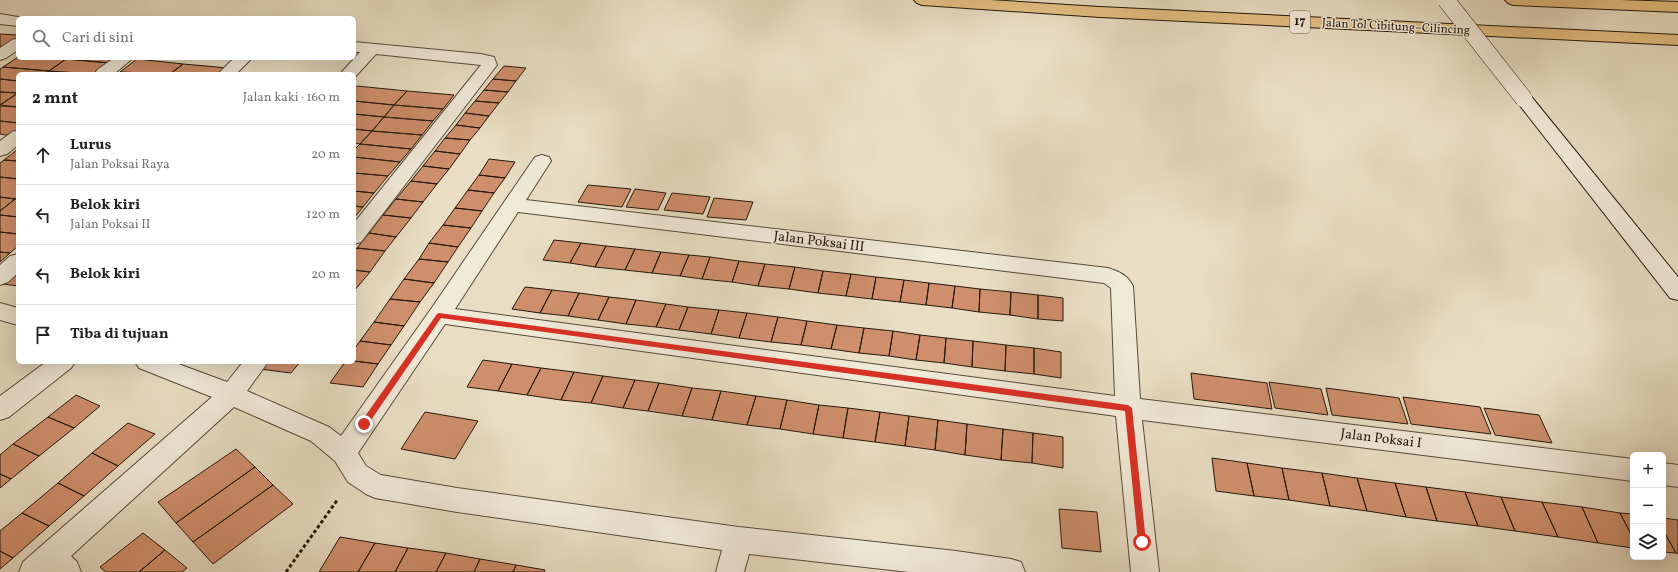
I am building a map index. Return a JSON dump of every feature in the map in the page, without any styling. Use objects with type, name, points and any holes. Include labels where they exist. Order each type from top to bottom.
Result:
[{"type":"highway","name":"Jalan Tol Cibitung–Cilincing","points":[[922,0],[1100,12],[1678,40]]},
{"type":"highway","points":[[1513,0],[1678,7]]},
{"type":"street","points":[[1446,0],[1678,292]]},
{"type":"street","points":[[0,19],[16,21]]},
{"type":"street","points":[[0,55],[16,44]]},
{"type":"street","points":[[356,47],[481,59],[488,61],[489,65],[356,234]]},
{"type":"street","points":[[350,72],[372,49]]},
{"type":"street","points":[[106,72],[122,60]]},
{"type":"street","points":[[228,72],[242,60]]},
{"type":"street","points":[[0,150],[16,138]]},
{"type":"street","points":[[350,463],[439,315],[542,161]]},
{"type":"street","name":"Jalan Poksai III","points":[[512,205],[1108,276],[1117,280],[1122,286],[1128,408]]},
{"type":"street","points":[[0,277],[16,263]]},
{"type":"street","points":[[0,311],[16,316]]},
{"type":"street","name":"Jalan Poksai I","points":[[439,315],[1128,408],[1630,470]]},
{"type":"street","points":[[0,410],[60,364]]},
{"type":"street","points":[[152,364],[204,383],[230,396],[290,420],[320,434],[375,486],[457,500],[739,540],[956,568],[1011,572]]},
{"type":"street","points":[[50,567],[230,396],[254,364]]},
{"type":"street","points":[[1128,408],[1145,572]]},
{"type":"street","points":[[1666,474],[1678,476]]},
{"type":"street","points":[[730,572],[739,540]]},
{"type":"path","points":[[286,572],[350,463]]},
{"type":"building","points":[[0,34],[16,35],[16,42],[7,48],[0,47]]},
{"type":"building","points":[[16,58],[16,60],[65,60],[49,71],[3,67]]},
{"type":"building","points":[[65,60],[110,63],[98,72],[49,71]]},
{"type":"building","points":[[77,60],[114,60],[110,63]]},
{"type":"building","points":[[136,60],[183,64],[173,72],[120,72]]},
{"type":"building","points":[[183,64],[228,68],[223,72],[173,72]]},
{"type":"building","points":[[504,66],[526,68],[516,81],[493,79]]},
{"type":"building","points":[[3,67],[49,71],[16,72],[16,81],[0,79],[0,69]]},
{"type":"building","points":[[0,79],[16,81],[16,93],[0,92]]},
{"type":"building","points":[[493,79],[516,81],[508,92],[484,90]]},
{"type":"building","points":[[356,87],[407,91],[394,105],[356,101]]},
{"type":"building","points":[[484,90],[508,92],[499,103],[475,101]]},
{"type":"building","points":[[407,91],[454,95],[443,109],[394,105]]},
{"type":"building","points":[[0,92],[16,93],[16,94],[0,105]]},
{"type":"building","points":[[16,94],[16,107],[0,105]]},
{"type":"building","points":[[356,101],[394,105],[384,117],[356,114]]},
{"type":"building","points":[[475,101],[499,103],[489,116],[465,113]]},
{"type":"building","points":[[394,105],[443,109],[433,121],[384,117]]},
{"type":"building","points":[[0,106],[16,107],[16,123],[0,121]]},
{"type":"building","points":[[465,113],[489,116],[480,128],[456,125]]},
{"type":"building","points":[[356,114],[384,117],[372,131],[356,129]]},
{"type":"building","points":[[384,117],[433,121],[422,135],[372,131]]},
{"type":"building","points":[[0,121],[16,123],[16,133],[12,136],[0,134]]},
{"type":"building","points":[[456,125],[480,128],[470,140],[445,138]]},
{"type":"building","points":[[356,129],[372,131],[360,144],[356,143]]},
{"type":"building","points":[[372,131],[422,135],[411,149],[360,144]]},
{"type":"building","points":[[445,138],[470,140],[460,154],[435,151]]},
{"type":"building","points":[[360,144],[411,149],[400,162],[356,157],[356,148]]},
{"type":"building","points":[[16,151],[16,161],[4,160]]},
{"type":"building","points":[[435,151],[460,154],[449,169],[423,166]]},
{"type":"building","points":[[356,157],[400,162],[388,176],[356,173]]},
{"type":"building","points":[[489,159],[515,162],[505,178],[479,175]]},
{"type":"building","points":[[4,160],[16,161],[16,179],[0,177],[0,163]]},
{"type":"building","points":[[423,166],[449,169],[437,184],[411,181]]},
{"type":"building","points":[[356,173],[388,176],[374,193],[356,191]]},
{"type":"building","points":[[479,175],[505,178],[494,193],[468,190]]},
{"type":"building","points":[[0,177],[16,179],[16,198],[0,197]]},
{"type":"building","points":[[411,181],[437,184],[423,202],[396,199]]},
{"type":"building","points":[[588,185],[631,189],[622,207],[578,202]]},
{"type":"building","points":[[635,189],[666,193],[658,210],[626,207]]},
{"type":"building","points":[[468,190],[494,193],[482,211],[455,208]]},
{"type":"building","points":[[356,191],[374,193],[363,207],[356,206]]},
{"type":"building","points":[[672,193],[710,197],[703,214],[664,210]]},
{"type":"building","points":[[0,197],[15,199],[0,211]]},
{"type":"building","points":[[714,198],[753,202],[746,220],[707,217]]},
{"type":"building","points":[[16,199],[16,217],[0,215],[0,211]]},
{"type":"building","points":[[396,199],[423,202],[411,218],[383,215]]},
{"type":"building","points":[[356,206],[363,207],[356,216]]},
{"type":"building","points":[[455,208],[482,211],[471,228],[443,225]]},
{"type":"building","points":[[0,215],[16,217],[16,234],[0,232]]},
{"type":"building","points":[[383,215],[411,218],[396,237],[369,233]]},
{"type":"building","points":[[443,225],[471,228],[458,247],[429,243]]},
{"type":"building","points":[[0,232],[16,234],[16,248],[10,253],[0,252]]},
{"type":"building","points":[[369,233],[396,237],[385,251],[357,248]]},
{"type":"building","points":[[554,240],[581,243],[570,263],[543,260]]},
{"type":"building","points":[[429,243],[458,247],[448,262],[419,259]]},
{"type":"building","points":[[581,243],[606,246],[595,267],[570,263]]},
{"type":"building","points":[[606,246],[635,249],[625,270],[595,267]]},
{"type":"building","points":[[356,249],[385,251],[370,272],[356,270]]},
{"type":"building","points":[[635,249],[661,252],[652,273],[625,270]]},
{"type":"building","points":[[0,252],[10,253],[0,262]]},
{"type":"building","points":[[661,252],[689,255],[680,276],[652,273]]},
{"type":"building","points":[[689,255],[710,257],[702,279],[680,276]]},
{"type":"building","points":[[710,257],[739,261],[732,282],[702,279]]},
{"type":"building","points":[[419,259],[448,262],[434,283],[404,279]]},
{"type":"building","points":[[739,261],[765,264],[758,286],[732,282]]},
{"type":"building","points":[[765,264],[795,267],[789,289],[758,286]]},
{"type":"building","points":[[795,267],[823,271],[818,293],[789,289]]},
{"type":"building","points":[[356,270],[370,272],[356,289]]},
{"type":"building","points":[[823,271],[851,274],[846,296],[818,293]]},
{"type":"building","points":[[16,273],[16,286],[3,284]]},
{"type":"building","points":[[851,274],[876,277],[872,299],[846,296]]},
{"type":"building","points":[[876,277],[904,280],[900,302],[872,299]]},
{"type":"building","points":[[404,279],[434,283],[420,302],[390,299]]},
{"type":"building","points":[[904,280],[929,283],[926,305],[900,302]]},
{"type":"building","points":[[929,283],[955,286],[952,308],[926,305]]},
{"type":"building","points":[[955,286],[980,289],[979,312],[952,308]]},
{"type":"building","points":[[525,287],[552,290],[540,313],[512,309]]},
{"type":"building","points":[[980,289],[1011,292],[1010,315],[979,312]]},
{"type":"building","points":[[552,290],[579,293],[568,316],[540,313]]},
{"type":"building","points":[[1011,292],[1038,295],[1038,319],[1010,315]]},
{"type":"building","points":[[579,293],[609,297],[598,320],[568,316]]},
{"type":"building","points":[[1038,295],[1063,298],[1063,321],[1038,319]]},
{"type":"building","points":[[609,297],[636,300],[626,324],[598,320]]},
{"type":"building","points":[[390,299],[420,302],[404,326],[374,322]]},
{"type":"building","points":[[636,300],[666,304],[656,327],[626,324]]},
{"type":"building","points":[[666,304],[688,307],[679,330],[656,327]]},
{"type":"building","points":[[688,307],[719,310],[711,334],[679,330]]},
{"type":"building","points":[[719,310],[747,313],[739,338],[711,334]]},
{"type":"building","points":[[747,313],[778,317],[771,342],[739,338]]},
{"type":"building","points":[[778,317],[807,321],[801,345],[771,342]]},
{"type":"building","points":[[807,321],[837,325],[831,349],[801,345]]},
{"type":"building","points":[[374,322],[404,326],[391,345],[360,341]]},
{"type":"building","points":[[837,325],[864,328],[859,353],[831,349]]},
{"type":"building","points":[[864,328],[893,331],[889,356],[859,353]]},
{"type":"building","points":[[893,331],[920,335],[916,360],[889,356]]},
{"type":"building","points":[[920,335],[946,338],[944,363],[916,360]]},
{"type":"building","points":[[946,338],[973,341],[972,367],[944,363]]},
{"type":"building","points":[[360,341],[391,345],[378,364],[356,361],[356,346]]},
{"type":"building","points":[[973,341],[1006,345],[1005,371],[972,367]]},
{"type":"building","points":[[1006,345],[1034,348],[1034,374],[1005,371]]},
{"type":"building","points":[[1034,348],[1061,352],[1061,378],[1034,374]]},
{"type":"building","points":[[483,360],[512,364],[498,391],[467,387]]},
{"type":"building","points":[[356,361],[378,364],[363,387],[330,383],[344,364],[356,364]]},
{"type":"building","points":[[264,364],[298,364],[291,373],[260,369]]},
{"type":"building","points":[[512,364],[541,368],[527,395],[498,391]]},
{"type":"building","points":[[541,368],[574,372],[561,400],[527,395]]},
{"type":"building","points":[[574,372],[603,376],[591,403],[561,400]]},
{"type":"building","points":[[1191,373],[1267,383],[1272,409],[1194,399]]},
{"type":"building","points":[[603,376],[635,380],[623,408],[591,403]]},
{"type":"building","points":[[635,380],[659,383],[648,411],[623,408]]},
{"type":"building","points":[[1269,382],[1321,389],[1328,415],[1275,408]]},
{"type":"building","points":[[659,383],[692,388],[682,416],[648,411]]},
{"type":"building","points":[[692,388],[721,391],[712,420],[682,416]]},
{"type":"building","points":[[1326,388],[1399,398],[1408,424],[1332,415]]},
{"type":"building","points":[[721,391],[756,396],[747,425],[712,420]]},
{"type":"building","points":[[76,395],[100,406],[74,428],[48,417]]},
{"type":"building","points":[[756,396],[787,400],[780,429],[747,425]]},
{"type":"building","points":[[1403,397],[1480,407],[1491,434],[1411,424]]},
{"type":"building","points":[[787,400],[819,405],[813,434],[780,429]]},
{"type":"building","points":[[819,405],[848,408],[843,438],[813,434]]},
{"type":"building","points":[[848,408],[880,412],[875,442],[843,438]]},
{"type":"building","points":[[1484,408],[1539,415],[1552,443],[1495,435]]},
{"type":"building","points":[[425,412],[478,421],[455,459],[401,449]]},
{"type":"building","points":[[880,412],[909,416],[905,446],[875,442]]},
{"type":"building","points":[[909,416],[938,420],[935,450],[905,446]]},
{"type":"building","points":[[48,417],[74,428],[39,456],[13,444]]},
{"type":"building","points":[[938,420],[967,424],[965,455],[935,450]]},
{"type":"building","points":[[128,423],[155,434],[118,466],[92,453]]},
{"type":"building","points":[[967,424],[1003,429],[1001,460],[965,455]]},
{"type":"building","points":[[1003,429],[1033,433],[1032,463],[1001,460]]},
{"type":"building","points":[[1033,433],[1063,437],[1063,468],[1032,463]]},
{"type":"building","points":[[13,444],[39,456],[11,479],[0,474],[0,455]]},
{"type":"building","points":[[236,449],[255,467],[176,523],[158,502]]},
{"type":"building","points":[[92,453],[118,466],[84,496],[58,483]]},
{"type":"building","points":[[1212,458],[1247,463],[1254,496],[1216,491]]},
{"type":"building","points":[[1247,463],[1282,468],[1289,500],[1254,496]]},
{"type":"building","points":[[255,467],[273,485],[193,542],[176,523]]},
{"type":"building","points":[[1282,468],[1322,473],[1330,506],[1289,500]]},
{"type":"building","points":[[1322,473],[1357,478],[1367,511],[1330,506]]},
{"type":"building","points":[[0,474],[11,479],[0,488]]},
{"type":"building","points":[[1357,478],[1395,483],[1406,517],[1367,511]]},
{"type":"building","points":[[58,483],[84,496],[49,526],[22,513]]},
{"type":"building","points":[[1395,483],[1426,487],[1437,521],[1406,517]]},
{"type":"building","points":[[273,485],[293,504],[213,564],[193,542]]},
{"type":"building","points":[[1426,487],[1465,492],[1478,526],[1437,521]]},
{"type":"building","points":[[1465,492],[1501,497],[1515,531],[1478,526]]},
{"type":"building","points":[[1501,497],[1542,502],[1558,537],[1515,531]]},
{"type":"building","points":[[1542,502],[1582,507],[1598,543],[1558,537]]},
{"type":"building","points":[[1582,507],[1620,513],[1630,532],[1630,548],[1598,543]]},
{"type":"building","points":[[1059,509],[1097,512],[1101,552],[1062,548]]},
{"type":"building","points":[[22,513],[49,526],[13,558],[0,551],[0,531]]},
{"type":"building","points":[[1620,513],[1630,514],[1630,532]]},
{"type":"building","points":[[1666,518],[1678,520],[1678,554],[1666,535]]},
{"type":"building","points":[[143,533],[165,550],[139,572],[106,572],[100,567]]},
{"type":"building","points":[[1666,535],[1676,553],[1666,552]]},
{"type":"building","points":[[340,537],[375,543],[358,572],[319,572]]},
{"type":"building","points":[[375,543],[408,548],[395,572],[358,572]]},
{"type":"building","points":[[408,548],[446,553],[436,572],[395,572]]},
{"type":"building","points":[[165,550],[187,568],[182,572],[139,572]]},
{"type":"building","points":[[0,551],[13,558],[0,569]]},
{"type":"building","points":[[446,553],[480,559],[474,572],[436,572]]},
{"type":"building","points":[[480,559],[516,565],[513,572],[474,572]]},
{"type":"building","points":[[516,565],[545,570],[544,572],[513,572]]},
{"type":"route","points":[[364,424],[439,315],[1128,408],[1142,542]]}]
